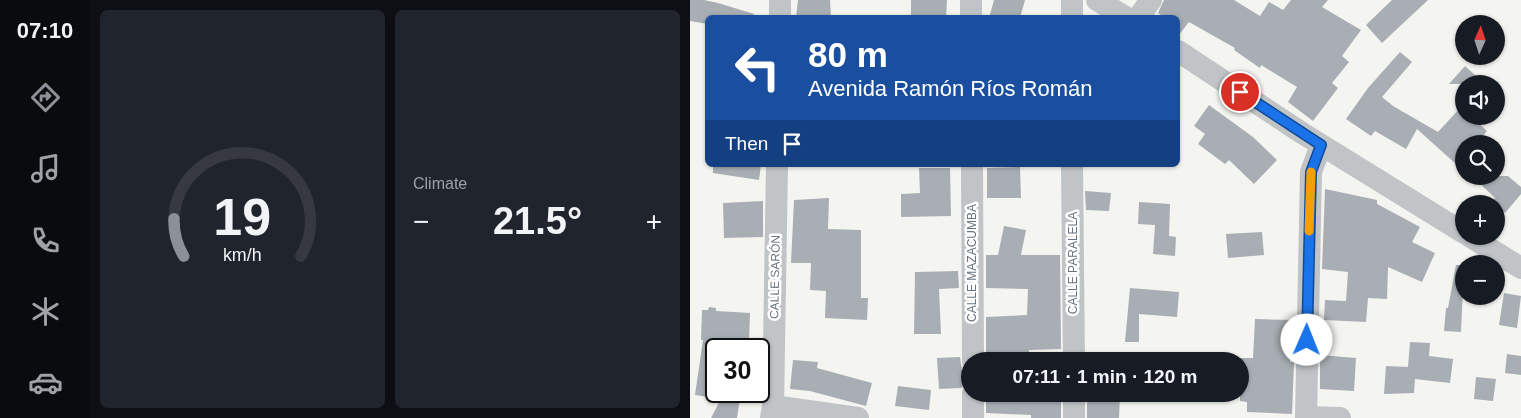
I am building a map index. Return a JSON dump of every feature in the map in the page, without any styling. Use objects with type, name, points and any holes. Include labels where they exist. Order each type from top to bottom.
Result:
[{"type":"street","points":[[780,0],[780,15]]},
{"type":"street","points":[[971,0],[971,15]]},
{"type":"street","points":[[1072,0],[1072,15]]},
{"type":"street","points":[[1097,0],[1122,15]]},
{"type":"street","points":[[1140,15],[1152,0]]},
{"type":"street","points":[[1180,52],[1321,145],[1455,227]]},
{"type":"street","points":[[1321,145],[1311,172],[1306,418],[1340,418]]},
{"type":"street","name":"CALLE SARÓN","points":[[772,412],[777,167]]},
{"type":"street","name":"CALLE MAZACUMBA","points":[[972,167],[973,352]]},
{"type":"street","name":"CALLE PARALELA","points":[[1072,167],[1074,352]]},
{"type":"street","points":[[1484,245],[1521,268]]},
{"type":"street","points":[[973,402],[973,418]]},
{"type":"street","points":[[1074,402],[1074,418]]},
{"type":"street","points":[[772,412],[858,418]]},
{"type":"building","points":[[690,0],[718,3],[754,14],[705,15],[705,24],[690,21]]},
{"type":"building","points":[[798,0],[830,0],[831,15],[796,15]]},
{"type":"building","points":[[911,0],[947,0],[946,15],[911,15]]},
{"type":"building","points":[[994,0],[1025,0],[1021,15],[990,15]]},
{"type":"building","points":[[1164,0],[1234,0],[1260,16],[1269,2],[1283,10],[1291,0],[1328,0],[1322,7],[1361,30],[1342,56],[1349,62],[1332,83],[1338,88],[1313,121],[1288,102],[1297,87],[1261,65],[1260,68],[1234,50],[1235,48],[1189,22],[1180,33],[1180,15],[1161,15],[1158,13]]},
{"type":"building","points":[[1392,0],[1428,0],[1382,43],[1366,25]]},
{"type":"building","points":[[1400,52],[1412,62],[1382,97],[1393,106],[1438,132],[1455,114],[1455,125],[1481,125],[1487,131],[1484,135],[1455,135],[1455,163],[1417,129],[1406,149],[1375,131],[1371,136],[1346,119],[1368,88]]},
{"type":"building","points":[[1465,66],[1475,75],[1457,75]]},
{"type":"building","points":[[1455,77],[1455,84],[1449,84]]},
{"type":"building","points":[[1209,105],[1253,137],[1277,160],[1254,184],[1229,160],[1225,164],[1198,144],[1205,134],[1194,126]]},
{"type":"building","points":[[713,167],[761,167],[759,180],[713,173]]},
{"type":"building","points":[[1020,167],[1021,198],[987,198],[987,168]]},
{"type":"building","points":[[919,168],[950,168],[951,216],[901,217],[901,194],[920,193]]},
{"type":"building","points":[[1505,176],[1508,176],[1521,187],[1521,194],[1505,213],[1505,195],[1492,195],[1481,185],[1505,185]]},
{"type":"building","points":[[1325,189],[1377,200],[1377,204],[1420,227],[1412,242],[1435,253],[1422,282],[1388,267],[1387,299],[1368,298],[1366,322],[1324,320],[1325,300],[1346,301],[1348,272],[1322,269]]},
{"type":"building","points":[[1085,191],[1111,193],[1109,211],[1086,210]]},
{"type":"building","points":[[829,198],[828,229],[861,230],[861,298],[868,298],[867,320],[825,318],[826,291],[810,290],[811,263],[791,263],[794,200]]},
{"type":"building","points":[[763,201],[763,237],[724,238],[723,203]]},
{"type":"building","points":[[1139,202],[1170,204],[1169,236],[1176,237],[1175,256],[1153,254],[1155,225],[1138,224]]},
{"type":"building","points":[[1004,226],[1026,230],[1021,255],[1060,255],[1061,349],[1029,350],[1029,352],[986,352],[986,317],[1027,315],[1028,289],[986,288],[986,255],[998,255]]},
{"type":"building","points":[[1262,232],[1264,255],[1228,258],[1226,234]]},
{"type":"building","points":[[1455,270],[1455,305],[1462,305],[1461,332],[1444,331],[1446,308],[1448,308]]},
{"type":"building","points":[[958,271],[959,288],[939,289],[941,334],[914,334],[915,272]]},
{"type":"building","points":[[1130,288],[1179,292],[1177,317],[1139,314],[1139,342],[1125,342]]},
{"type":"building","points":[[1505,293],[1521,296],[1517,328],[1499,325],[1502,305],[1505,305]]},
{"type":"building","points":[[709,307],[716,308],[716,311],[750,313],[749,338],[705,338],[705,396],[695,395],[703,340],[701,340],[702,310],[708,310]]},
{"type":"building","points":[[1255,319],[1292,320],[1290,362],[1294,362],[1292,414],[1247,412],[1247,402],[1249,402],[1249,358],[1253,358]]},
{"type":"building","points":[[1410,342],[1430,343],[1429,356],[1453,359],[1450,383],[1415,379],[1414,393],[1384,394],[1386,366],[1408,367]]},
{"type":"building","points":[[1507,354],[1521,356],[1521,375],[1505,373]]},
{"type":"building","points":[[1320,355],[1356,358],[1354,391],[1320,389]]},
{"type":"building","points":[[960,357],[961,388],[939,389],[937,358]]},
{"type":"building","points":[[793,360],[818,362],[817,368],[872,383],[866,406],[810,391],[790,389]]},
{"type":"building","points":[[1476,377],[1496,379],[1493,401],[1474,399]]},
{"type":"building","points":[[898,386],[931,390],[929,410],[895,406]]},
{"type":"building","points":[[986,402],[1061,402],[1061,418],[1031,418],[1031,415],[986,413]]},
{"type":"building","points":[[1087,402],[1120,402],[1119,418],[1087,418]]},
{"type":"building","points":[[719,403],[739,403],[737,418],[711,418]]},
{"type":"slow traffic","points":[[1309,231],[1311,172]]},
{"type":"route","points":[[1240,92],[1321,145],[1311,172],[1307,340]]}]
